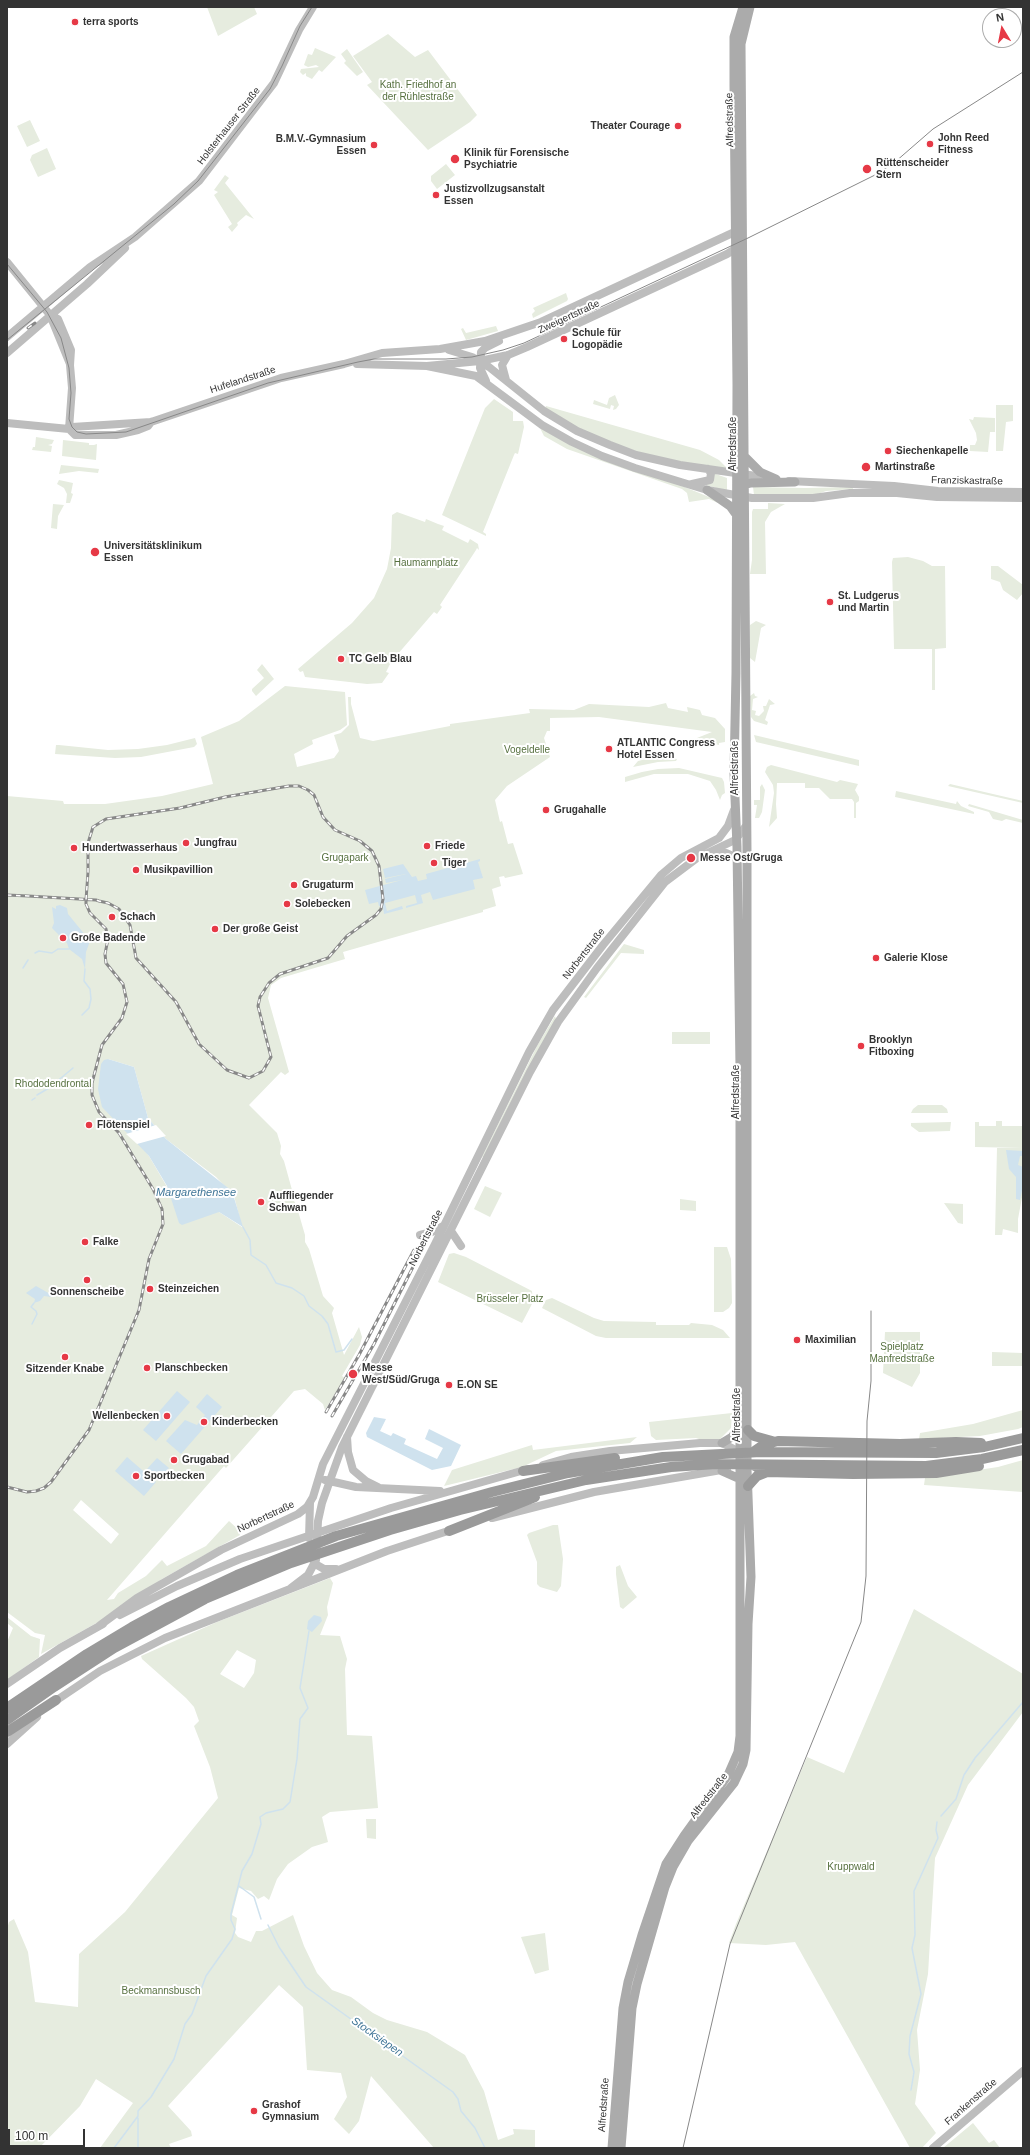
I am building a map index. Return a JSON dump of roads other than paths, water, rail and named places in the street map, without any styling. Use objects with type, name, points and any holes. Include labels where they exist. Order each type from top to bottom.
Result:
[{"type":"highway","points":[[744,1428],[754,1436],[768,1443],[900,1444],[956,1442],[997,1444]]},
{"type":"highway","points":[[7,1708],[87,1654],[169,1607],[237,1575],[292,1552],[336,1536],[546,1478],[663,1457],[761,1452],[924,1454],[997,1444],[1023,1438]]},
{"type":"highway","points":[[768,1443],[743,1459],[763,1470],[936,1473],[975,1467],[1023,1454]]},
{"type":"highway","points":[[7,1720],[66,1678],[136,1636],[205,1599],[291,1563],[336,1547],[460,1510],[586,1480],[649,1469],[708,1464],[926,1466],[975,1460],[1023,1450]]},
{"type":"highway","points":[[523,1471],[567,1463],[624,1457],[648,1455],[663,1457]]},
{"type":"highway","points":[[748,1486],[763,1470]]},
{"type":"highway","points":[[449,1531],[535,1497],[586,1480]]},
{"type":"highway","points":[[7,1732],[56,1700]]},
{"type":"main road","name":"Holsterhauser Straße","points":[[7,353],[112,262],[136,237],[182,198],[199,181],[251,115],[277,79],[299,30],[313,7]]},
{"type":"main road","name":"Alfredstraße","points":[[738,230],[734,46],[736,30],[743,7]]},
{"type":"main road","name":"Alfredstraße","points":[[744,1428],[737,838],[734,810],[734,773],[736,673],[736,513],[740,474],[738,230],[741,44],[750,7]]},
{"type":"main road","name":"Zweigertstraße","points":[[392,352],[440,349],[484,341],[509,334],[572,308],[738,230]]},
{"type":"main road","name":"Holsterhauser Straße","points":[[7,337],[90,267],[136,237]]},
{"type":"main road","name":"Alfredstraße","points":[[612,2148],[623,2008],[628,1982],[642,1935],[666,1864],[684,1836],[728,1775],[738,1752],[744,1428],[746,737],[738,494],[744,485],[740,474],[744,456],[738,247]]},
{"type":"main road","name":"Zweigertstraße","points":[[392,364],[427,366],[480,361],[508,355],[738,247]]},
{"type":"main road","points":[[7,262],[44,305],[50,315],[70,365],[72,388],[68,429]]},
{"type":"main road","points":[[489,386],[480,370],[482,349],[503,340],[509,334]]},
{"type":"main road","points":[[440,349],[462,352],[480,361],[544,411],[593,438],[636,455],[680,465],[740,474],[795,482],[864,489]]},
{"type":"main road","name":"Hufelandstraße","points":[[7,423],[68,429],[75,435],[116,434],[138,430],[148,426],[151,422],[281,378],[344,364],[382,353],[392,352]]},
{"type":"main road","points":[[506,381],[502,366],[508,355]]},
{"type":"main road","name":"Hufelandstraße","points":[[344,364],[392,364]]},
{"type":"main road","points":[[427,366],[470,374],[542,425],[572,442],[602,456],[635,468],[707,490],[738,494],[813,498],[864,489]]},
{"type":"main road","points":[[489,386],[504,385],[513,387]]},
{"type":"main road","points":[[744,456],[760,472],[776,479]]},
{"type":"main road","points":[[691,484],[710,480],[711,473],[708,469]]},
{"type":"main road","points":[[744,485],[795,482]]},
{"type":"main road","name":"Franziskastraße","points":[[864,489],[894,486],[938,491],[1023,492]]},
{"type":"main road","name":"Franziskastraße","points":[[864,489],[937,498],[1023,498]]},
{"type":"main road","points":[[707,490],[730,506],[736,513]]},
{"type":"main road","name":"Norbertstraße","points":[[99,1626],[137,1598],[221,1550],[298,1514],[310,1503],[318,1478],[529,1052],[555,1007],[661,875],[681,858],[719,838],[728,826],[734,810]]},
{"type":"main road","name":"Norbertstraße","points":[[315,1563],[317,1555],[318,1521],[328,1480],[347,1436],[530,1072],[568,1005],[665,882],[685,866],[737,838],[746,826]]},
{"type":"main road","points":[[709,852],[726,852],[737,858]]},
{"type":"main road","points":[[420,1234],[432,1232],[443,1226]]},
{"type":"main road","points":[[451,1231],[461,1246]]},
{"type":"main road","points":[[743,1459],[725,1444],[744,1428]]},
{"type":"main road","points":[[347,1436],[348,1452],[353,1470],[366,1481],[383,1489]]},
{"type":"main road","name":"Norbertstraße","points":[[7,1684],[60,1648],[99,1626],[184,1583],[240,1559],[334,1526],[562,1459],[604,1452],[662,1446],[725,1444]]},
{"type":"main road","name":"Alfredstraße","points":[[621,2148],[632,2008],[637,1984],[665,1887],[673,1868],[689,1839],[734,1783],[743,1764],[746,1750],[748,1624],[751,1577],[748,1486],[743,1459]]},
{"type":"main road","points":[[7,1744],[56,1700],[93,1674],[132,1653],[165,1638],[342,1568],[449,1531],[594,1492],[638,1483],[724,1471],[743,1459]]},
{"type":"main road","points":[[724,1471],[743,1459]]},
{"type":"main road","points":[[318,1478],[349,1486],[447,1492]]},
{"type":"main road","points":[[310,1503],[309,1548],[315,1563],[327,1570],[342,1568]]},
{"type":"main road","points":[[291,1588],[305,1578],[315,1563]]},
{"type":"main road","name":"Frankenstraße","points":[[932,2148],[1023,2071]]},
{"type":"water","points":[[480,859],[478,862],[483,878],[473,880],[475,889],[433,900],[430,892],[421,895],[423,903],[406,908],[406,906],[417,903],[415,895],[385,903],[387,911],[402,906],[403,909],[384,914],[383,907],[379,906],[378,902],[369,904],[365,890],[402,880],[386,883],[385,879],[406,874],[385,878],[383,869],[403,864],[412,877],[416,876],[418,881],[427,879],[426,874]]},
{"type":"water","points":[[60,905],[67,908],[68,914],[90,941],[86,952],[85,969],[82,959],[69,949],[67,943],[52,928],[54,923],[52,907],[56,909],[56,906]]},
{"type":"water","name":"Margarethensee","points":[[108,1059],[134,1067],[148,1118],[166,1139],[232,1191],[243,1227],[219,1212],[182,1225],[179,1223],[167,1186],[149,1156],[102,1107],[98,1089],[101,1064],[104,1060]]},
{"type":"water","points":[[1006,1150],[1023,1151],[1023,1156],[1020,1156],[1018,1165],[1023,1167],[1023,1186],[1020,1200],[1016,1199],[1016,1177],[1009,1169]]},
{"type":"water","points":[[36,1286],[52,1295],[51,1297],[44,1296],[40,1301],[34,1303],[35,1299],[26,1293]]},
{"type":"water","name":"Wellenbecken","points":[[177,1391],[190,1402],[156,1441],[143,1430]]},
{"type":"water","name":"Kinderbecken","points":[[207,1394],[222,1407],[181,1454],[166,1441],[185,1420],[197,1425],[205,1415],[196,1407]]},
{"type":"water","points":[[374,1417],[386,1419],[380,1431],[391,1436],[393,1433],[406,1439],[404,1444],[437,1459],[443,1448],[425,1439],[429,1429],[461,1445],[451,1466],[432,1470],[367,1437],[366,1433]]},
{"type":"water","name":"Sportbecken","points":[[127,1457],[156,1482],[144,1496],[115,1471]]},
{"type":"water","points":[[157,1458],[169,1468],[159,1480],[147,1469]]},
{"type":"water","points":[[314,1615],[321,1617],[322,1621],[312,1632],[307,1629],[308,1621]]},
{"type":"waterway","points":[[35,953],[39,951],[52,953],[58,949],[69,949]]},
{"type":"waterway","points":[[23,968],[28,960]]},
{"type":"waterway","points":[[82,1015],[89,1008],[91,999],[90,989],[84,981],[85,969]]},
{"type":"waterway","points":[[37,1095],[49,1088],[73,1068]]},
{"type":"waterway","points":[[243,1227],[250,1240],[251,1255],[266,1265],[276,1283],[292,1288],[304,1296],[309,1306],[322,1316],[328,1324],[336,1352],[344,1350],[352,1339]]},
{"type":"waterway","points":[[32,1324],[37,1314],[31,1307],[34,1303]]},
{"type":"waterway","points":[[114,2148],[138,2116],[138,2111],[151,2097],[174,2059],[185,2024],[192,2014],[206,1976],[232,1939],[235,1929],[231,1920],[231,1914],[242,1871],[252,1854],[261,1824],[260,1817],[266,1813],[283,1809],[290,1802],[297,1759],[300,1719],[308,1708],[300,1688],[309,1631]]},
{"type":"waterway","points":[[941,1816],[956,1799],[964,1775],[975,1758],[1023,1702]]},
{"type":"waterway","points":[[911,2090],[914,2072],[909,2054],[910,2036],[921,1994],[912,1948],[915,1935],[914,1891],[938,1838],[936,1830],[937,1822]]},
{"type":"waterway","name":"Stocksiepen","points":[[239,1886],[254,1897],[261,1919]]},
{"type":"waterway","name":"Stocksiepen","points":[[268,1925],[279,1947],[306,1987],[453,2092],[458,2099],[461,2111],[475,2128],[485,2148]]},
{"type":"waterway","points":[[138,2118],[138,2148]]},
{"type":"tram line","points":[[7,340],[174,204],[198,181],[270,89],[300,26],[312,7]]},
{"type":"tram line","points":[[7,264],[47,312],[61,338],[69,368],[71,393],[69,419],[72,427],[77,432],[86,434],[126,432],[268,383],[358,362],[374,359],[446,359],[472,357],[503,350],[524,343],[748,238],[877,174],[895,162],[933,129],[1023,72]]},
{"type":"tram line","points":[[683,2148],[730,1944],[861,1622],[866,1576],[867,1421],[871,1381],[871,1311]]},
{"type":"railway","points":[[28,328],[35,323]]},
{"type":"railway","points":[[7,895],[28,896],[96,900],[108,903],[119,909],[130,925],[136,958],[176,1002],[199,1044],[227,1070],[249,1078],[263,1071],[271,1057],[258,1006],[260,997],[269,983],[280,974],[328,958],[347,936],[376,915],[381,909],[383,899],[379,866],[372,851],[360,841],[335,830],[323,817],[314,795],[308,790],[299,786],[289,786],[225,797],[180,808],[106,819],[93,827],[88,843],[88,872],[86,900],[86,904],[90,913],[106,929],[108,939],[105,954],[106,963],[123,984],[127,1002],[122,1018],[102,1045],[92,1083],[92,1095],[99,1112],[119,1133],[153,1189],[162,1209],[163,1224],[149,1259],[139,1310],[89,1430],[51,1482],[44,1488],[27,1492],[7,1487]]},
{"type":"railway","points":[[326,1412],[359,1355],[414,1250]]},
{"type":"railway","points":[[332,1416],[374,1344],[420,1253]]},
{"type":"place","name":"terra sports","points":[[75,22]]},
{"type":"place","name":"Theater Courage","points":[[678,126]]},
{"type":"place","name":"John Reed Fitness","points":[[930,144]]},
{"type":"place","name":"B.M.V.-Gymnasium Essen","points":[[374,145]]},
{"type":"place","name":"Klinik für Forensische Psychiatrie","points":[[455,159]]},
{"type":"place","name":"Rüttenscheider Stern","points":[[867,169]]},
{"type":"place","name":"Justizvollzugsanstalt Essen","points":[[436,195]]},
{"type":"place","name":"Schule für Logopädie","points":[[564,339]]},
{"type":"place","name":"Siechenkapelle","points":[[888,451]]},
{"type":"place","name":"Martinstraße","points":[[866,467]]},
{"type":"place","name":"Universitätsklinikum Essen","points":[[95,552]]},
{"type":"place","name":"St. Ludgerus und Martin","points":[[830,602]]},
{"type":"place","name":"TC Gelb Blau","points":[[341,659]]},
{"type":"place","name":"ATLANTIC Congress Hotel Essen","points":[[609,749]]},
{"type":"place","name":"Grugahalle","points":[[546,810]]},
{"type":"place","name":"Jungfrau","points":[[186,843]]},
{"type":"place","name":"Friede","points":[[427,846]]},
{"type":"place","name":"Hundertwasserhaus","points":[[74,848]]},
{"type":"place","name":"Messe Ost/Gruga","points":[[691,858]]},
{"type":"place","name":"Tiger","points":[[434,863]]},
{"type":"place","name":"Musikpavillion","points":[[136,870]]},
{"type":"place","name":"Grugaturm","points":[[294,885]]},
{"type":"place","name":"Solebecken","points":[[287,904]]},
{"type":"place","name":"Schach","points":[[112,917]]},
{"type":"place","name":"Der große Geist","points":[[215,929]]},
{"type":"place","name":"Große Badende","points":[[63,938]]},
{"type":"place","name":"Galerie Klose","points":[[876,958]]},
{"type":"place","name":"Brooklyn Fitboxing","points":[[861,1046]]},
{"type":"place","name":"Flötenspiel","points":[[89,1125]]},
{"type":"place","name":"Auffliegender Schwan","points":[[261,1202]]},
{"type":"place","name":"Falke","points":[[85,1242]]},
{"type":"place","name":"Sonnenscheibe","points":[[87,1280]]},
{"type":"place","name":"Steinzeichen","points":[[150,1289]]},
{"type":"place","name":"Maximilian","points":[[797,1340]]},
{"type":"place","name":"Sitzender Knabe","points":[[65,1357]]},
{"type":"place","name":"Planschbecken","points":[[147,1368]]},
{"type":"place","name":"Messe West/Süd/Gruga","points":[[353,1374]]},
{"type":"place","name":"E.ON SE","points":[[449,1385]]},
{"type":"place","name":"Wellenbecken","points":[[167,1416]]},
{"type":"place","name":"Kinderbecken","points":[[204,1422]]},
{"type":"place","name":"Grugabad","points":[[174,1460]]},
{"type":"place","name":"Sportbecken","points":[[136,1476]]},
{"type":"place","name":"Grashof Gymnasium","points":[[254,2111]]},
{"type":"park label","name":"Kath. Friedhof an der Rühlestraße","points":[[418,90]]},
{"type":"park label","name":"Haumannplatz","points":[[426,563]]},
{"type":"park label","name":"Vogeldelle","points":[[527,750]]},
{"type":"park label","name":"Grugapark","points":[[345,858]]},
{"type":"park label","name":"Rhododendrontal","points":[[53,1084]]},
{"type":"park label","name":"Brüsseler Platz","points":[[510,1299]]},
{"type":"park label","name":"Spielplatz Manfredstraße","points":[[902,1352]]},
{"type":"park label","name":"Kruppwald","points":[[851,1867]]},
{"type":"park label","name":"Beckmannsbusch","points":[[161,1991]]}]
